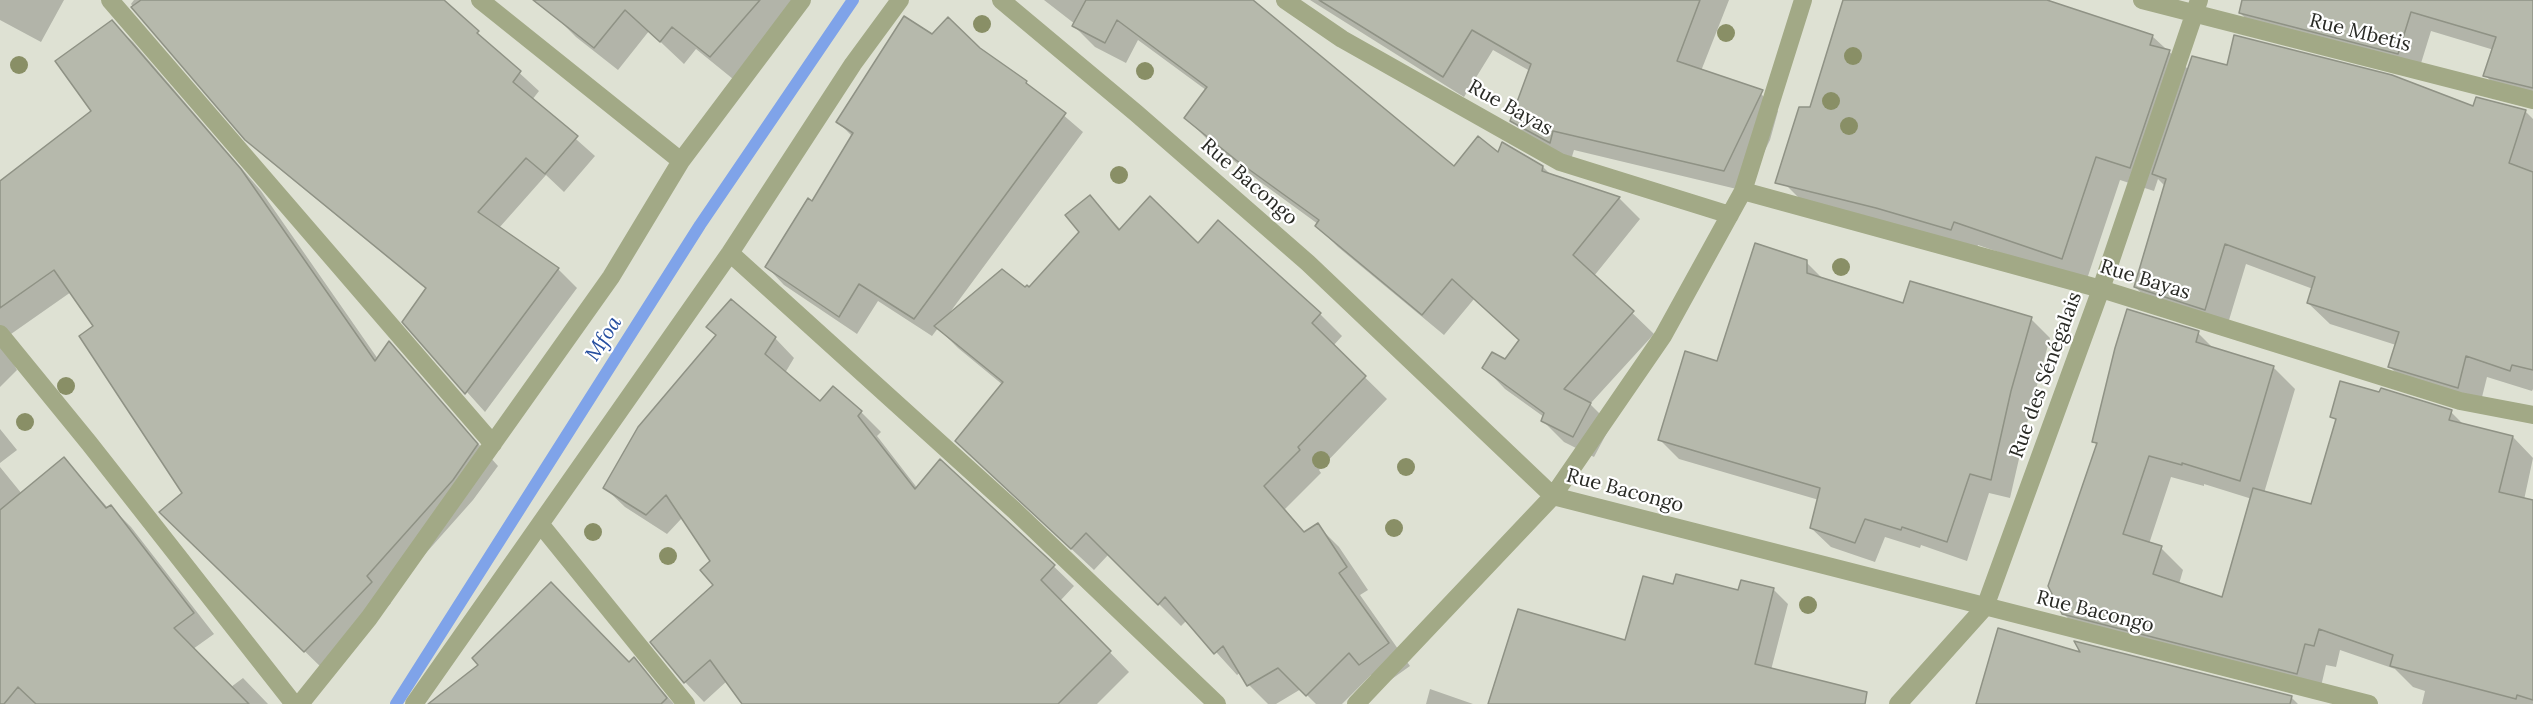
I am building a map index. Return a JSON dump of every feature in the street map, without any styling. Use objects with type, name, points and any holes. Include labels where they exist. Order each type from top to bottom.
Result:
[{"type":"street","points":[[110,0],[493,444]]},
{"type":"street","points":[[480,0],[681,160]]},
{"type":"street","points":[[300,704],[369,618],[611,277],[681,160],[802,0]]},
{"type":"street","points":[[414,704],[730,253],[853,64],[900,0]]},
{"type":"street","name":"Rue Bacongo","points":[[1001,0],[1136,112],[1308,263],[1553,496],[2369,704]]},
{"type":"street","name":"Rue Bayas","points":[[1285,0],[1342,39],[1560,162],[1730,215]]},
{"type":"street","points":[[1356,704],[1553,496],[1663,336],[1743,191],[1803,0]]},
{"type":"street","name":"Rue Mbetis","points":[[2142,0],[2197,7],[2533,100]]},
{"type":"street","name":"Rue des Sénégalais","points":[[1898,704],[1985,607],[2101,289],[2197,7]]},
{"type":"street","name":"Rue Bayas","points":[[1743,191],[2101,289],[2460,400],[2533,415]]},
{"type":"street","points":[[730,253],[1014,510],[1217,704]]},
{"type":"street","points":[[0,334],[89,443],[294,704]]},
{"type":"street","points":[[541,525],[686,704]]},
{"type":"building","points":[[141,0],[444,0],[479,31],[477,33],[521,71],[513,82],[578,136],[545,174],[526,158],[478,212],[559,268],[465,394],[402,322],[426,288],[245,140],[131,7]]},
{"type":"building","points":[[533,0],[760,0],[710,57],[672,27],[660,42],[625,10],[594,48]]},
{"type":"building","points":[[1086,0],[1253,0],[1454,166],[1478,136],[1498,152],[1502,142],[1543,166],[1542,171],[1620,197],[1573,255],[1634,311],[1564,389],[1591,403],[1573,437],[1541,421],[1544,413],[1482,368],[1492,352],[1505,359],[1519,340],[1452,279],[1422,315],[1315,226],[1319,220],[1236,160],[1184,118],[1207,87],[1117,20],[1105,43],[1072,26]]},
{"type":"building","points":[[1319,0],[1700,0],[1677,61],[1763,90],[1724,171],[1553,131],[1550,143],[1510,121],[1531,64],[1472,30],[1443,77]]},
{"type":"building","points":[[1843,0],[2047,0],[2153,35],[2150,45],[2170,50],[2130,168],[2096,157],[2062,259],[1954,222],[1951,230],[1876,208],[1775,183],[1799,107],[1810,107]]},
{"type":"building","points":[[2242,0],[2533,0],[2533,88],[2483,76],[2496,37],[2411,12],[2398,54],[2239,13]]},
{"type":"building","points":[[904,16],[932,34],[948,17],[980,48],[1027,81],[1026,83],[1066,113],[914,319],[859,284],[839,317],[765,267],[808,198],[812,201],[853,133],[836,122]]},
{"type":"building","points":[[112,20],[241,169],[375,361],[389,341],[478,444],[453,480],[367,576],[372,582],[304,652],[159,512],[182,493],[79,336],[93,326],[54,270],[0,308],[0,181],[91,111],[55,61]]},
{"type":"building","points":[[2234,35],[2392,75],[2473,106],[2476,97],[2526,110],[2509,163],[2533,172],[2533,370],[2512,365],[2510,371],[2466,356],[2458,388],[2388,367],[2399,332],[2307,303],[2315,277],[2225,244],[2205,310],[2134,287],[2166,179],[2152,174],[2192,56],[2227,65]]},
{"type":"building","points":[[1090,195],[1119,230],[1150,196],[1198,243],[1218,220],[1321,313],[1312,323],[1366,376],[1298,447],[1300,450],[1264,486],[1304,532],[1318,523],[1347,567],[1339,573],[1389,643],[1359,665],[1349,653],[1306,696],[1278,668],[1247,686],[1223,646],[1214,654],[1165,597],[1158,605],[1086,533],[1071,549],[955,441],[1003,382],[934,326],[1002,269],[1025,287],[1027,285],[1029,287],[1079,232],[1065,215]]},
{"type":"building","points":[[1755,243],[1807,260],[1807,273],[1903,303],[1910,281],[2032,317],[2011,391],[1991,480],[1970,474],[1947,542],[1902,527],[1901,530],[1865,519],[1855,543],[1810,528],[1820,488],[1658,440],[1685,351],[1717,361]]},
{"type":"building","points":[[731,299],[776,337],[765,354],[820,401],[833,386],[862,411],[858,416],[915,489],[940,459],[1055,565],[1041,580],[1111,651],[1058,704],[742,704],[710,660],[684,683],[650,642],[713,585],[700,570],[710,561],[666,495],[646,515],[603,488],[638,427],[716,335],[706,327]]},
{"type":"building","points":[[2127,309],[2199,331],[2196,342],[2274,366],[2240,481],[2182,463],[2182,465],[2149,456],[2123,534],[2162,546],[2153,574],[2222,597],[2253,488],[2311,504],[2336,419],[2330,417],[2340,381],[2379,392],[2381,388],[2452,410],[2449,420],[2513,436],[2499,492],[2533,500],[2533,700],[2517,695],[2516,699],[2390,666],[2393,655],[2319,629],[2314,646],[2305,644],[2297,674],[2062,614],[2048,586],[2097,443],[2092,442]]},
{"type":"building","points":[[64,457],[106,508],[111,505],[194,613],[174,628],[249,704],[36,704],[18,687],[4,704],[0,704],[0,510]]},
{"type":"building","points":[[1676,574],[1738,590],[1741,580],[1774,588],[1755,664],[1867,692],[1865,704],[1488,704],[1518,609],[1625,640],[1643,576],[1673,584]]},
{"type":"building","points":[[551,582],[629,662],[634,657],[667,698],[661,704],[428,704],[478,665],[472,658]]},
{"type":"building","points":[[1998,628],[2080,652],[2074,641],[2292,696],[2290,704],[1976,704]]},
{"type":"waterway","name":"Mfoa","points":[[396,704],[700,225],[853,0]]}]
